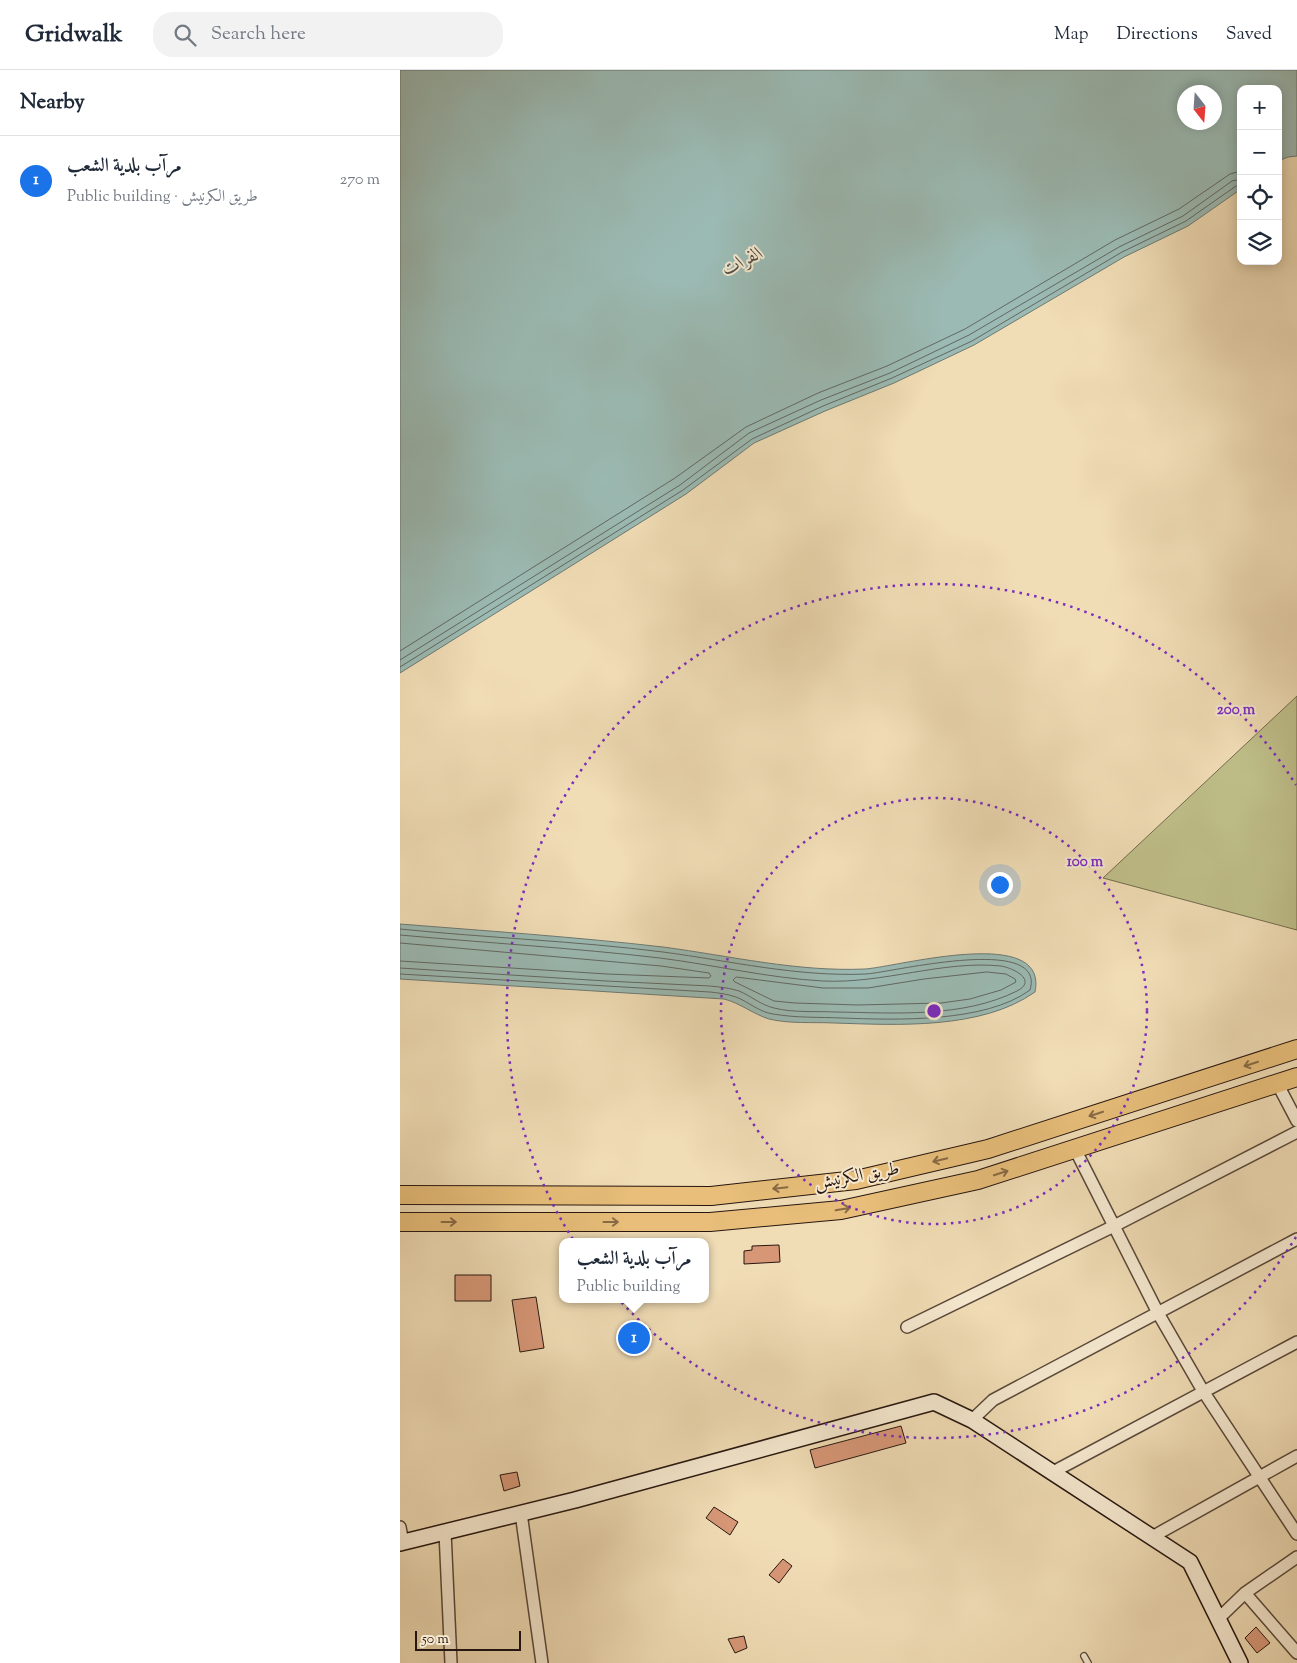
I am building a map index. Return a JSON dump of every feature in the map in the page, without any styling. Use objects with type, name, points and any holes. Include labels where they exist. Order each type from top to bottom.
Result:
[{"type":"main road","name":"طريق الكرنيش","points":[[400,1195],[711,1196],[856,1180],[988,1149],[1297,1050]]},
{"type":"main road","name":"طريق الكرنيش","points":[[400,1222],[710,1222],[841,1210],[978,1180],[1297,1077]]},
{"type":"street","points":[[1277,1083],[1297,1121]]},
{"type":"street","points":[[907,1327],[1114,1226],[1297,1132]]},
{"type":"street","points":[[1075,1149],[1158,1312],[1203,1391],[1297,1534]]},
{"type":"street","points":[[972,1420],[993,1400],[1297,1238]]},
{"type":"street","points":[[1053,1472],[1297,1342]]},
{"type":"street","points":[[400,1527],[402,1543],[575,1500],[934,1402],[972,1420],[1190,1562],[1240,1663]]},
{"type":"street","points":[[1152,1537],[1297,1456]]},
{"type":"street","points":[[522,1513],[542,1663]]},
{"type":"street","points":[[445,1532],[451,1663]]},
{"type":"street","points":[[1218,1619],[1245,1593],[1297,1557]]},
{"type":"street","points":[[1245,1593],[1297,1653]]},
{"type":"lane","points":[[1084,1656],[1088,1663]]},
{"type":"green space","points":[[1297,696],[1297,930],[1103,878]]},
{"type":"water","name":"الفرات","points":[[400,70],[1297,70],[1297,156],[1282,159],[1282,85],[1237,85],[1237,192],[1188,226],[1124,257],[974,345],[894,383],[754,443],[686,494],[400,673]]},
{"type":"water","points":[[400,924],[630,943],[814,968],[865,969],[937,957],[996,954],[1019,959],[1033,971],[1035,992],[1013,1004],[990,1013],[964,1019],[911,1024],[785,1022],[763,1017],[724,999],[400,979]]},
{"type":"building","points":[[779,1245],[780,1262],[744,1264],[744,1251],[752,1250],[752,1246]]},
{"type":"building","points":[[455,1275],[491,1275],[491,1301],[455,1301]]},
{"type":"building","points":[[536,1297],[544,1348],[520,1352],[512,1300]]},
{"type":"building","points":[[901,1426],[906,1443],[815,1468],[810,1450]]},
{"type":"building","points":[[517,1472],[520,1486],[504,1491],[500,1475]]},
{"type":"building","points":[[714,1507],[738,1522],[730,1535],[706,1518]]},
{"type":"building","points":[[783,1559],[792,1566],[779,1583],[769,1575]]},
{"type":"building","points":[[1256,1627],[1270,1643],[1257,1653],[1245,1638]]},
{"type":"building","points":[[744,1636],[747,1648],[735,1653],[728,1639]]},
{"type":"place","name":"مرآب بلدية الشعب","points":[[634,1338]]}]
